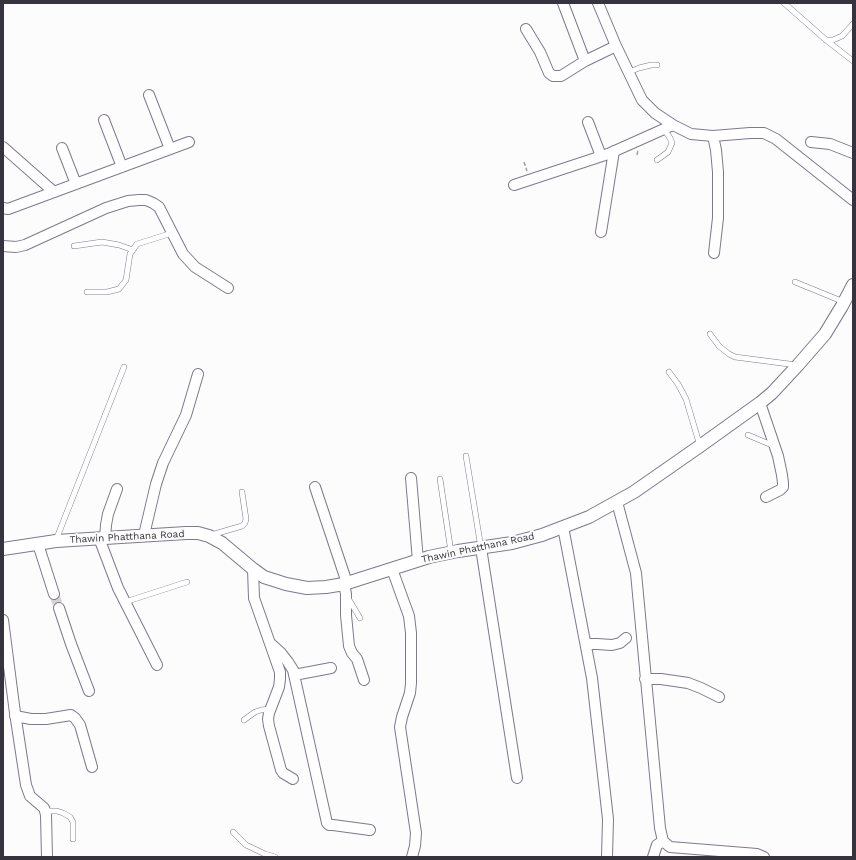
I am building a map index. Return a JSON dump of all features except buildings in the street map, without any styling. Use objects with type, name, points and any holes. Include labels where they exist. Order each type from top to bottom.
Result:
[{"type":"street","points":[[563,3],[585,61]]},
{"type":"street","points":[[598,3],[616,46],[642,100],[669,127],[691,134],[713,136],[764,133],[776,138],[853,200]]},
{"type":"street","points":[[526,28],[540,52],[549,73],[553,76],[561,76],[585,61],[616,46]]},
{"type":"street","points":[[149,95],[170,149]]},
{"type":"street","points":[[104,120],[122,167]]},
{"type":"street","points":[[588,122],[601,156]]},
{"type":"street","points":[[514,185],[601,156],[669,127]]},
{"type":"street","points":[[713,136],[718,172],[718,218],[714,253]]},
{"type":"street","points":[[3,208],[8,210],[189,142]]},
{"type":"street","points":[[811,142],[830,144],[853,153]]},
{"type":"street","points":[[3,147],[54,192]]},
{"type":"street","points":[[62,148],[76,184]]},
{"type":"street","points":[[601,232],[614,151]]},
{"type":"street","points":[[3,246],[16,247],[25,245],[106,208],[128,201],[146,200],[159,207],[183,254],[195,267],[228,288]]},
{"type":"street","name":"Thawin Phatthana Road","points":[[3,549],[56,541],[198,533],[209,536],[222,543],[264,577],[286,584],[313,588],[345,587],[429,557],[451,552],[512,543],[534,537],[589,517],[634,492],[760,403],[772,393],[825,334],[853,284]]},
{"type":"street","points":[[144,535],[156,484],[163,463],[186,415],[198,374]]},
{"type":"street","points":[[760,403],[774,446],[783,483],[783,488],[766,497]]},
{"type":"street","points":[[412,478],[418,561]]},
{"type":"street","points":[[315,487],[345,587],[349,646],[357,659],[364,680]]},
{"type":"street","points":[[117,489],[108,514],[102,538],[118,588],[157,665]]},
{"type":"street","points":[[617,502],[636,573],[660,828],[663,841],[670,847],[757,854],[764,857]]},
{"type":"street","points":[[563,527],[592,678],[608,818],[607,857]]},
{"type":"street","points":[[38,544],[54,594]]},
{"type":"street","points":[[481,548],[516,778]]},
{"type":"street","points":[[253,569],[254,598],[280,672],[279,687],[268,719],[269,726],[281,770],[293,779]]},
{"type":"street","points":[[392,569],[409,616],[411,633],[410,693],[400,728],[416,833],[412,857]]},
{"type":"street","points":[[59,608],[89,691]]},
{"type":"street","points":[[3,620],[15,716],[26,785],[30,796],[44,808],[45,811],[47,857]]},
{"type":"street","points":[[586,644],[612,645],[620,643],[626,638]]},
{"type":"street","points":[[270,643],[281,653],[293,670],[327,823],[329,825],[370,830]]},
{"type":"street","points":[[294,675],[331,668]]},
{"type":"street","points":[[645,679],[661,679],[688,684],[701,688],[719,697]]},
{"type":"street","points":[[15,716],[31,719],[46,719],[71,715],[80,726],[92,767]]},
{"type":"street","points":[[653,857],[657,845],[663,841]]},
{"type":"lane","points":[[784,3],[853,62]]},
{"type":"lane","points":[[826,40],[833,40],[842,36],[853,24]]},
{"type":"lane","points":[[628,72],[638,68],[657,65]]},
{"type":"lane","points":[[657,160],[668,152],[672,143],[669,127]]},
{"type":"lane","points":[[87,292],[108,292],[119,289],[126,280],[130,254],[137,244],[172,233]]},
{"type":"lane","points":[[74,246],[102,242],[120,245],[133,250]]},
{"type":"lane","points":[[795,282],[844,302]]},
{"type":"lane","points":[[710,334],[719,346],[735,357],[798,365]]},
{"type":"lane","points":[[56,541],[124,367]]},
{"type":"lane","points":[[669,372],[678,384],[686,399],[700,446]]},
{"type":"lane","points":[[748,435],[774,446]]},
{"type":"lane","points":[[466,456],[481,548]]},
{"type":"lane","points":[[440,479],[451,552]]},
{"type":"lane","points":[[209,536],[242,526],[245,523],[246,519],[242,492]]},
{"type":"lane","points":[[125,602],[187,582]]},
{"type":"lane","points":[[345,587],[360,618]]},
{"type":"lane","points":[[244,720],[255,712],[271,709]]},
{"type":"lane","points":[[45,811],[57,811],[70,817],[73,822],[73,839]]},
{"type":"lane","points":[[233,832],[246,845],[275,857]]},
{"type":"tunnel","points":[[54,594],[59,608]]}]
